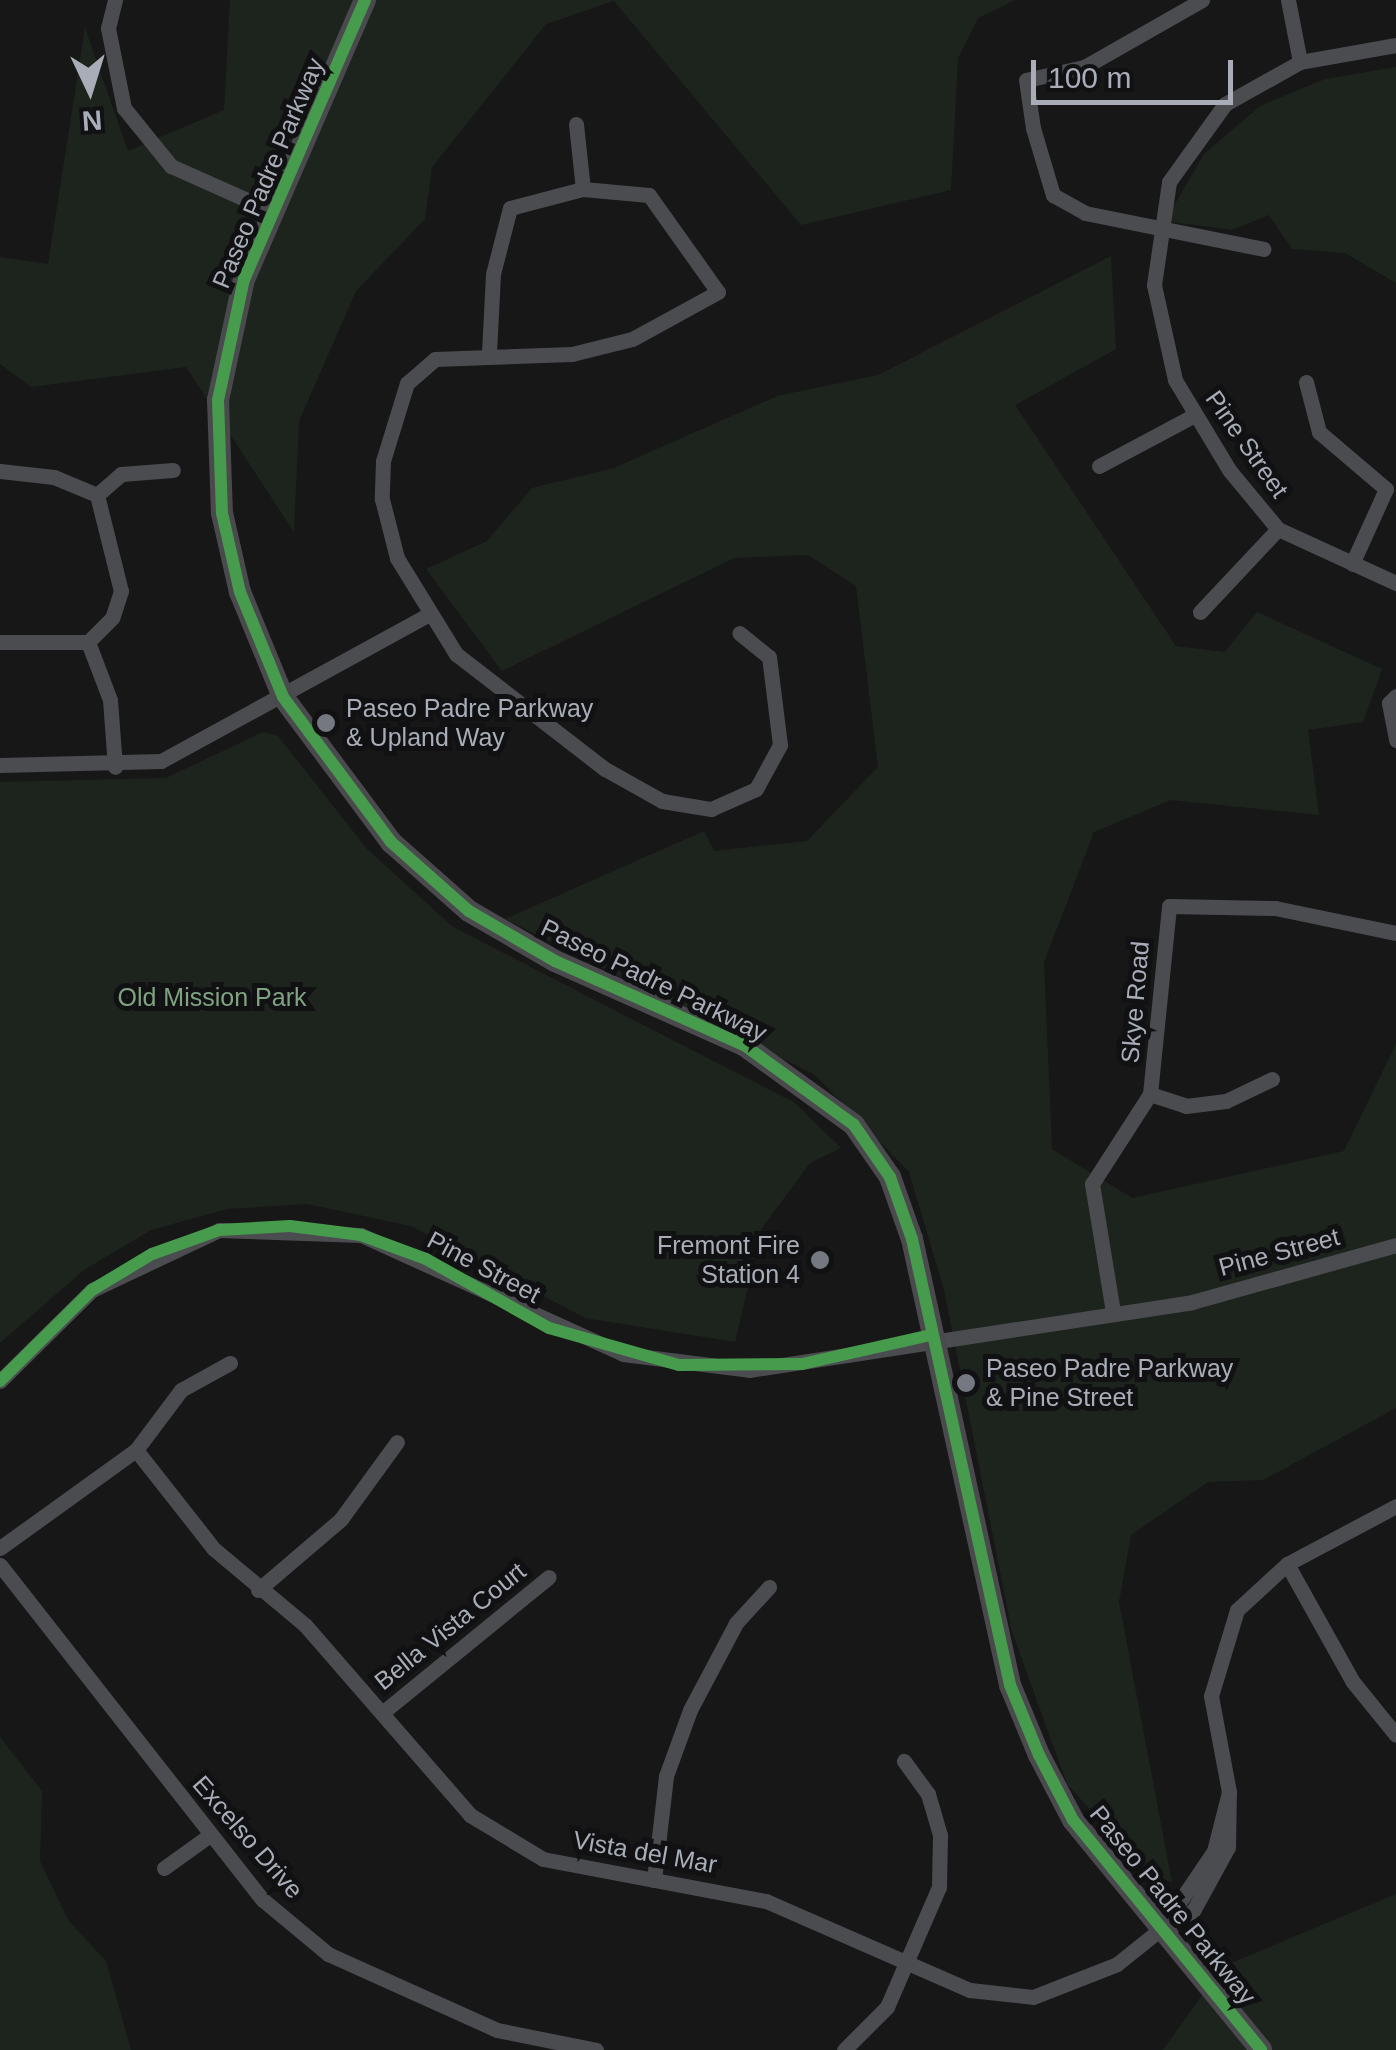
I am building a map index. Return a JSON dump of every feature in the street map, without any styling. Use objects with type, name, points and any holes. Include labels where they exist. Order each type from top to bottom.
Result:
[{"type":"main road","name":"Paseo Padre Parkway","points":[[365,0],[274,212],[227,342],[218,459],[240,592],[283,697],[391,842],[469,911],[555,961],[744,1045],[854,1125],[890,1177],[931,1335],[1010,1686],[1073,1820],[1260,2050]]},
{"type":"street","points":[[114,0],[108,28],[124,108],[171,166],[274,212]]},
{"type":"street","points":[[1202,0],[1084,67],[1026,80],[1053,196],[1155,231],[1263,249]]},
{"type":"street","points":[[1288,0],[1300,62]]},
{"type":"street","name":"Pine Street","points":[[1396,45],[1300,62],[1262,78],[1201,129],[1155,231],[1159,340],[1193,416],[1278,529],[1396,583]]},
{"type":"street","points":[[576,124],[583,189]]},
{"type":"street","points":[[489,353],[493,274],[510,208],[583,189],[649,195],[718,292],[632,339],[572,354],[489,353],[435,359],[407,383],[390,426],[383,461],[389,533],[428,614],[508,700],[648,793],[699,808],[756,790],[780,746],[769,657],[739,633]]},
{"type":"street","points":[[1306,382],[1319,432],[1386,489],[1352,564]]},
{"type":"street","points":[[1100,466],[1193,416]]},
{"type":"street","points":[[98,495],[121,474],[173,470]]},
{"type":"street","points":[[0,471],[54,477],[98,495]]},
{"type":"street","points":[[0,642],[88,642],[112,618],[121,591],[98,495]]},
{"type":"street","points":[[1200,612],[1278,529]]},
{"type":"street","points":[[0,765],[114,767],[160,761],[283,697],[428,614]]},
{"type":"street","points":[[88,642],[110,700],[114,767]]},
{"type":"street","points":[[1396,696],[1396,740]]},
{"type":"street","name":"Skye Road","points":[[1113,1312],[1092,1184],[1150,1094],[1169,906],[1275,908],[1396,933]]},
{"type":"street","points":[[1150,1094],[1186,1106],[1226,1101],[1272,1080]]},
{"type":"street","name":"Pine Street","points":[[1,1379],[92,1290],[152,1254],[219,1230],[290,1226],[361,1235],[426,1259],[549,1328],[679,1366],[802,1364],[931,1335],[1192,1302],[1396,1245]]},
{"type":"street","points":[[0,1548],[136,1450],[181,1390],[230,1363]]},
{"type":"street","points":[[258,1590],[341,1520],[397,1442]]},
{"type":"street","name":"Vista del Mar","points":[[136,1450],[258,1590],[304,1625],[470,1815],[543,1859],[766,1901],[970,1990],[1034,1997],[1117,1964],[1162,1928],[1193,1911],[1221,1866],[1229,1792],[1212,1709],[1216,1659],[1238,1610],[1286,1564],[1396,1506]]},
{"type":"street","name":"Excelso Drive","points":[[0,1564],[262,1900],[328,1954],[497,2030],[596,2050]]},
{"type":"street","points":[[1286,1564],[1353,1682],[1396,1734]]},
{"type":"street","name":"Bella Vista Court","points":[[382,1713],[549,1576]]},
{"type":"street","points":[[654,1880],[666,1776],[690,1710],[736,1624],[769,1587]]},
{"type":"street","points":[[844,2050],[887,2007],[938,1887],[940,1836],[928,1794],[904,1761]]},
{"type":"street","points":[[164,1868],[210,1835]]},
{"type":"green space","points":[[230,0],[1015,0],[978,18],[958,58],[951,190],[801,225],[614,1],[546,24],[432,167],[425,219],[356,291],[299,421],[294,532],[186,367],[31,387],[0,364],[0,257],[48,264],[85,28],[128,151],[224,110]]},
{"type":"green space","points":[[1396,67],[1396,283],[1345,253],[1292,249],[1269,215],[1232,230],[1165,221],[1204,154],[1260,106],[1325,79]]},
{"type":"green space","points":[[1111,256],[1116,349],[1015,405],[1176,646],[1225,652],[1257,612],[1382,669],[1363,722],[1308,730],[1319,815],[1171,800],[1094,832],[1044,962],[1052,1149],[1132,1198],[1344,1151],[1396,1044],[1396,1408],[1263,1480],[1208,1482],[1131,1535],[1119,1602],[1172,1882],[1148,1874],[1067,1784],[1012,1632],[944,1290],[909,1172],[815,1075],[505,919],[704,831],[714,851],[807,841],[878,767],[856,586],[808,555],[734,558],[502,671],[426,569],[487,541],[532,488],[614,468],[777,396],[878,375]]},
{"type":"green space","name":"Old Mission Park","points":[[263,732],[278,736],[367,849],[453,927],[795,1103],[841,1148],[810,1163],[762,1228],[735,1342],[585,1318],[411,1226],[307,1204],[227,1209],[151,1230],[84,1270],[0,1343],[0,782],[166,778]]},
{"type":"green space","points":[[0,1737],[42,1791],[40,1861],[68,1920],[106,1961],[131,2050],[0,2050]]},
{"type":"green space","points":[[1396,1894],[1396,2050],[1163,2050],[1222,1967]]},
{"type":"cycle path","points":[[365,0],[244,279],[218,400],[222,513],[240,592],[283,697],[391,842],[469,911],[555,961],[744,1045],[854,1125],[890,1177],[912,1239],[1010,1685],[1039,1755],[1073,1820],[1261,2050]]},
{"type":"cycle path","points":[[0,1381],[92,1290],[152,1254],[219,1230],[290,1226],[361,1235],[426,1259],[549,1328],[679,1365],[802,1364],[931,1335]]},
{"type":"place","name":"Paseo Padre Parkway & Upland Way","points":[[326,723]]},
{"type":"place","name":"Fremont Fire Station 4","points":[[820,1260]]},
{"type":"place","name":"Paseo Padre Parkway & Pine Street","points":[[966,1383]]}]
